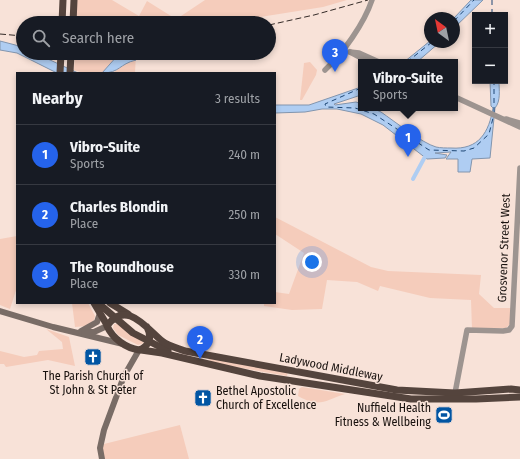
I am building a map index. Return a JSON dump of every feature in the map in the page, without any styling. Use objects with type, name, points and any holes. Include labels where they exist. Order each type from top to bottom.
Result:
[{"type":"highway","points":[[62,16],[63,0]]},
{"type":"highway","points":[[73,16],[74,0]]},
{"type":"highway","points":[[60,72],[61,60]]},
{"type":"highway","points":[[70,72],[71,60]]},
{"type":"highway","points":[[95,304],[107,326],[116,338],[126,346]]},
{"type":"highway","points":[[99,304],[114,319],[133,333],[149,342],[194,362]]},
{"type":"highway","points":[[112,304],[130,316]]},
{"type":"highway","points":[[107,326],[120,315],[130,316]]},
{"type":"highway","name":"Ladywood Middleway","points":[[130,316],[138,319],[169,344],[185,351],[206,355],[398,390],[455,396],[511,389],[520,390]]},
{"type":"highway","points":[[140,350],[149,342],[150,334],[147,327]]},
{"type":"highway","name":"Ladywood Middleway","points":[[126,346],[140,350],[162,352],[194,362],[260,376],[328,388],[410,398],[520,396]]},
{"type":"highway","points":[[206,355],[206,364]]},
{"type":"main road","points":[[0,311],[126,346],[131,356],[130,364]]},
{"type":"main road","points":[[80,332],[97,322],[100,313]]},
{"type":"main road","points":[[72,332],[94,332],[107,326]]},
{"type":"main road","points":[[102,459],[101,438],[124,376],[140,350]]},
{"type":"street","points":[[372,0],[363,20],[342,50],[359,53],[372,59]]},
{"type":"street","points":[[350,52],[363,59]]},
{"type":"street","points":[[458,98],[498,116],[520,123]]},
{"type":"street","points":[[506,119],[520,127]]},
{"type":"street","name":"Grosvenor Street West","points":[[455,396],[467,330],[503,331],[511,329],[518,272],[520,168]]},
{"type":"shaded area","points":[[76,0],[112,0],[139,16],[75,16]]},
{"type":"shaded area","points":[[205,0],[347,0],[323,7],[267,16],[181,16]]},
{"type":"shaded area","points":[[147,1],[171,16],[139,16]]},
{"type":"shaded area","points":[[75,60],[114,60],[103,72],[81,72],[74,70]]},
{"type":"shaded area","points":[[136,60],[135,72],[114,72],[126,63]]},
{"type":"shaded area","points":[[310,62],[317,70],[316,75],[302,100],[300,100],[304,63]]},
{"type":"shaded area","points":[[276,218],[371,267],[388,271],[481,275],[479,294],[494,308],[511,308],[510,324],[506,328],[472,329],[471,300],[430,298],[380,286],[378,291],[357,282],[327,280],[322,309],[292,310],[264,306],[264,304],[276,304],[276,292],[289,294],[304,253],[276,235]]},
{"type":"shaded area","points":[[16,236],[16,290],[10,309],[0,305],[0,239]]},
{"type":"shaded area","points":[[72,304],[89,304],[95,316],[94,320],[87,326],[75,327]]},
{"type":"shaded area","points":[[114,324],[118,324],[144,343],[138,345],[118,335],[113,328]]},
{"type":"shaded area","points":[[46,329],[69,337],[75,366],[48,360],[6,367],[4,364],[0,364],[0,351],[24,357],[37,355],[39,351],[63,349],[62,342]]},
{"type":"shaded area","points":[[217,358],[288,371],[287,376],[213,363],[208,359]]},
{"type":"shaded area","points":[[302,387],[345,394],[327,401],[312,402],[298,396],[299,389]]},
{"type":"shaded area","points":[[180,425],[189,459],[104,459],[102,448],[104,444]]},
{"type":"water","points":[[471,0],[483,0],[460,22],[460,12]]},
{"type":"water","points":[[0,41],[16,45],[16,53],[0,50]]},
{"type":"water","points":[[424,46],[424,48],[433,48],[420,59],[408,59]]},
{"type":"water","points":[[31,60],[50,60],[76,72],[55,72]]},
{"type":"water","points":[[114,60],[136,60],[113,72],[103,72]]},
{"type":"water","points":[[490,84],[499,84],[499,99],[495,108],[490,158],[472,159],[470,172],[458,172],[458,159],[446,159],[451,152],[435,153],[447,155],[445,158],[427,159],[383,125],[361,114],[337,109],[276,113],[276,105],[309,105],[358,88],[358,96],[334,104],[358,103],[358,111],[381,112],[430,145],[439,148],[461,148],[476,143],[481,138],[489,125],[493,108],[491,106]]},
{"type":"waterway","points":[[413,179],[427,153]]},
{"type":"ferry route","points":[[460,15],[474,0]]},
{"type":"ferry route","points":[[492,0],[492,12]]},
{"type":"ferry route","points":[[411,59],[424,48]]},
{"type":"ferry route","points":[[494,84],[494,112]]},
{"type":"ferry route","points":[[358,89],[325,104],[326,107],[358,109]]},
{"type":"ferry route","points":[[364,111],[374,114],[429,150],[464,151],[474,148],[489,134],[493,118]]},
{"type":"railway","points":[[276,23],[314,15],[368,0]]},
{"type":"railway","points":[[0,34],[16,35]]},
{"type":"place","name":"The Roundhouse","points":[[335,72]]},
{"type":"place","name":"Vibro-Suite","points":[[408,157]]},
{"type":"place","name":"The Parish Church of St John & St Peter","points":[[93,357]]},
{"type":"place","name":"Charles Blondin","points":[[200,359]]},
{"type":"place","name":"Bethel Apostolic Church of Excellence","points":[[203,398]]},
{"type":"place","name":"Nuffield Health Fitness & Wellbeing","points":[[444,415]]}]
